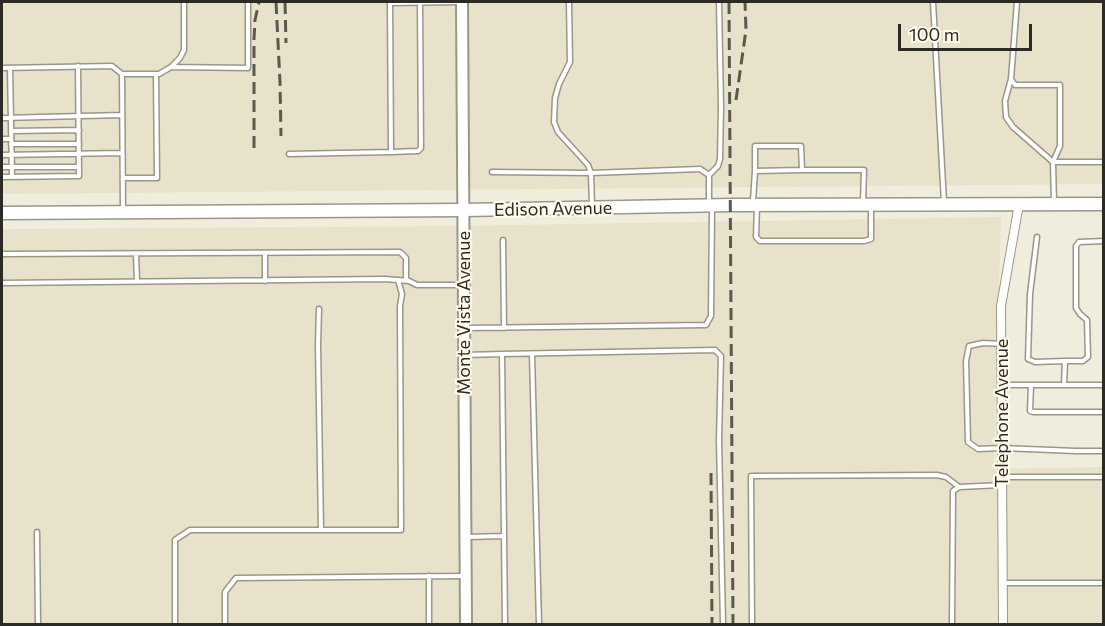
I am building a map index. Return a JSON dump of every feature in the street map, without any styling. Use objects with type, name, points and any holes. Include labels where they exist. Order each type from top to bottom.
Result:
[{"type":"main road","name":"Edison Avenue","points":[[2,213],[463,210],[711,205],[1104,204]]},
{"type":"street","name":"Monte Vista Avenue","points":[[462,2],[466,624]]},
{"type":"street","name":"Telephone Avenue","points":[[1003,624],[1002,306],[1019,204]]},
{"type":"lane","points":[[2,68],[112,66],[122,74],[159,74],[171,67],[184,50],[184,2]]},
{"type":"lane","points":[[171,67],[248,68],[248,2]]},
{"type":"lane","points":[[289,154],[418,151],[421,148],[420,2]]},
{"type":"lane","points":[[391,152],[390,3],[462,2]]},
{"type":"lane","points":[[569,2],[570,62],[555,98],[554,122],[558,132],[588,165],[591,173],[592,208]]},
{"type":"lane","points":[[464,328],[706,325],[711,316],[709,175],[718,166],[720,159],[720,2]]},
{"type":"lane","points":[[933,2],[945,204]]},
{"type":"lane","points":[[1017,2],[1011,79],[1005,100],[1006,117],[1013,127],[1053,162],[1104,162]]},
{"type":"lane","points":[[2,177],[79,176],[78,66]]},
{"type":"lane","points":[[10,68],[12,177]]},
{"type":"lane","points":[[122,74],[123,213]]},
{"type":"lane","points":[[123,178],[157,178],[156,74]]},
{"type":"lane","points":[[1011,79],[1016,85],[1060,85],[1060,146],[1053,162],[1054,204]]},
{"type":"lane","points":[[2,118],[122,115]]},
{"type":"lane","points":[[11,131],[78,130]]},
{"type":"lane","points":[[2,139],[11,142],[79,144]]},
{"type":"lane","points":[[755,171],[864,170],[871,239],[864,242],[760,242],[756,237],[755,205],[755,171],[755,146],[801,146],[802,170]]},
{"type":"lane","points":[[2,154],[122,153]]},
{"type":"lane","points":[[2,167],[79,167]]},
{"type":"lane","points":[[492,172],[591,173],[700,169],[709,175]]},
{"type":"lane","points":[[1037,237],[1030,294],[1028,358],[1035,362],[1083,361],[1088,357],[1088,320],[1076,308],[1076,246],[1079,242],[1104,241]]},
{"type":"lane","points":[[502,240],[504,328]]},
{"type":"lane","points":[[2,254],[400,252],[406,258],[406,278],[409,281]]},
{"type":"lane","points":[[264,253],[265,281]]},
{"type":"lane","points":[[136,254],[136,281]]},
{"type":"lane","points":[[2,283],[385,279],[409,281],[417,285],[464,285]]},
{"type":"lane","points":[[175,624],[175,540],[190,530],[401,530],[400,306],[402,294],[398,280]]},
{"type":"lane","points":[[319,309],[321,530]]},
{"type":"lane","points":[[1002,344],[983,343],[969,346],[966,361],[968,442],[978,449],[1104,451]]},
{"type":"lane","points":[[464,355],[715,350],[721,356],[719,440],[723,624]]},
{"type":"lane","points":[[502,354],[505,624]]},
{"type":"lane","points":[[532,354],[539,624]]},
{"type":"lane","points":[[1064,385],[1065,361]]},
{"type":"lane","points":[[1002,385],[1104,385]]},
{"type":"lane","points":[[1031,386],[1030,411],[1104,412]]},
{"type":"lane","points":[[752,624],[751,476],[937,475],[945,477],[959,487]]},
{"type":"lane","points":[[952,624],[953,492],[959,487],[1003,481],[1104,477]]},
{"type":"lane","points":[[37,532],[38,624]]},
{"type":"lane","points":[[466,537],[504,536]]},
{"type":"lane","points":[[429,576],[429,624]]},
{"type":"lane","points":[[225,624],[225,592],[236,578],[466,576]]},
{"type":"lane","points":[[1003,584],[1104,583]]},
{"type":"shaded area","points":[[2,2],[1103,2],[1103,184],[2,194]]},
{"type":"shaded area","points":[[1001,217],[994,469],[1103,467],[1103,624],[2,624],[2,229],[451,226]]},
{"type":"railway","points":[[254,148],[254,39],[259,2]]},
{"type":"railway","points":[[276,2],[281,136]]},
{"type":"railway","points":[[285,2],[286,43]]},
{"type":"railway","points":[[729,2],[733,624]]},
{"type":"railway","points":[[736,100],[746,30],[745,2]]},
{"type":"railway","points":[[711,473],[712,624]]}]
